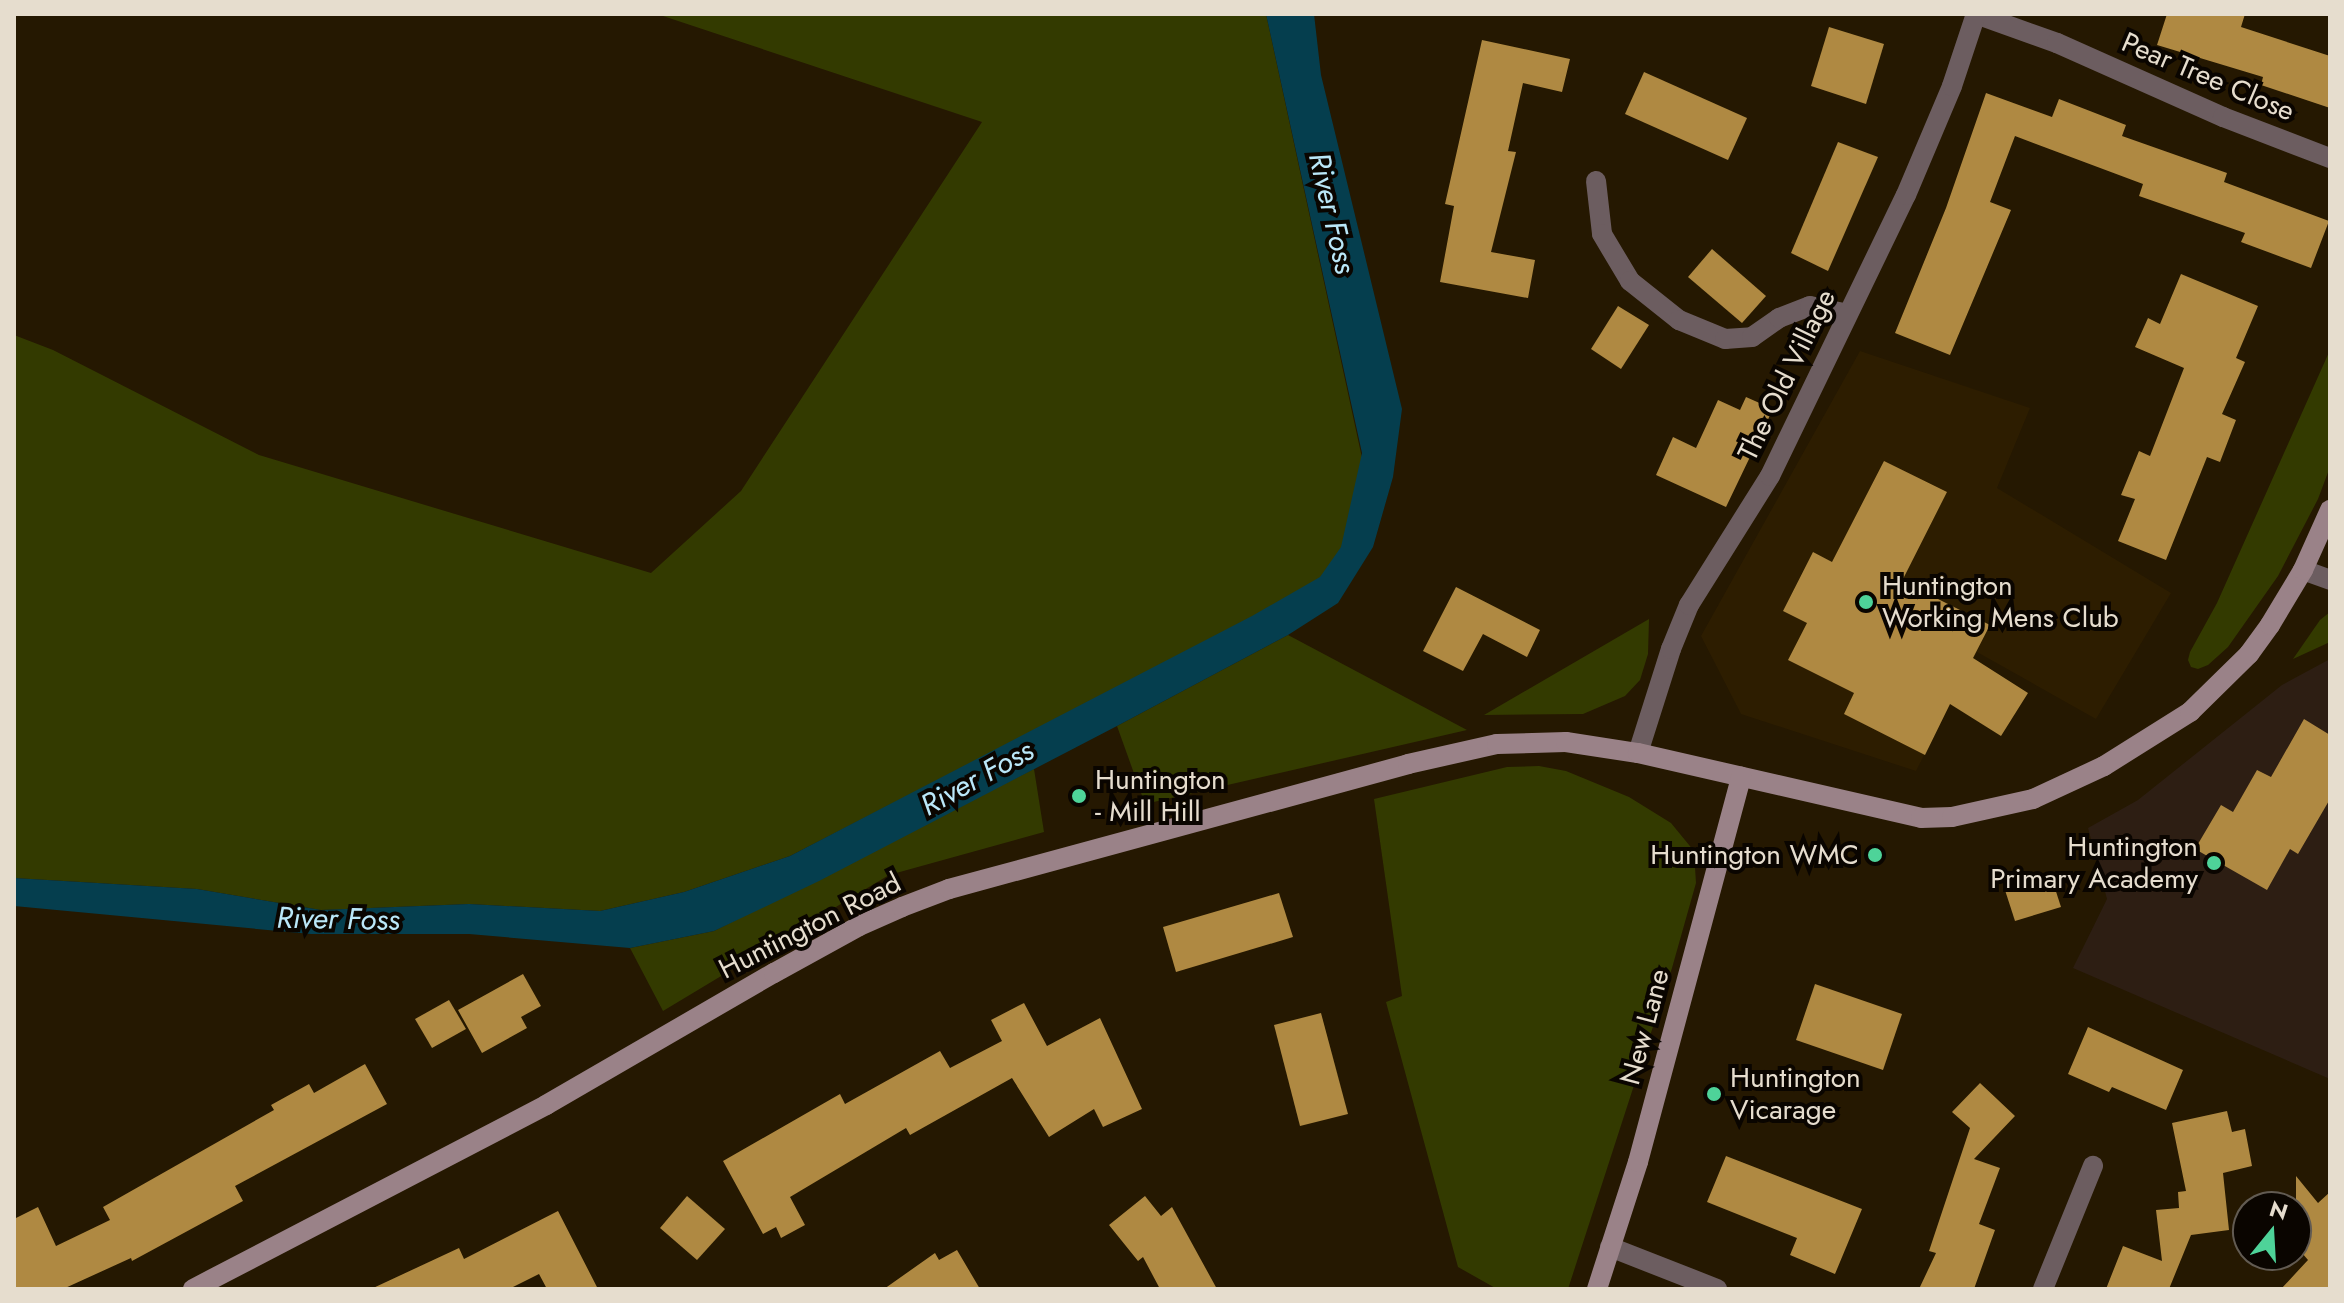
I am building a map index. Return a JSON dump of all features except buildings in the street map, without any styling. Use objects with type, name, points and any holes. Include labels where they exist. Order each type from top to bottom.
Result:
[{"type":"street","name":"Pear Tree Close","points":[[1976,14],[2057,43],[2223,117],[2330,158]]},
{"type":"street","name":"The Old Village","points":[[1638,753],[1689,605],[1770,476],[1925,151],[1952,86],[1976,14]]},
{"type":"street","points":[[1596,181],[1602,234],[1630,281],[1679,320],[1725,339],[1752,337],[1779,318],[1810,306],[1847,314]]},
{"type":"street","name":"Huntington Road","points":[[193,1289],[546,1105],[859,926],[949,889],[1408,764],[1497,744],[1566,742],[1638,753],[1921,818],[1952,817],[2033,799],[2104,766],[2190,712],[2249,654],[2303,570],[2330,510]]},
{"type":"street","points":[[2303,570],[2330,580]]},
{"type":"street","name":"New Lane","points":[[1597,1289],[1638,1162],[1741,777]]},
{"type":"street","points":[[2043,1289],[2093,1166]]},
{"type":"street","points":[[1610,1247],[1717,1289]]},
{"type":"shaded area","points":[[1860,351],[2030,408],[1997,488],[2171,593],[2096,719],[1977,652],[1916,771],[1741,714],[1701,636]]},
{"type":"shaded area","name":"Huntington Primary Academy","points":[[2330,659],[2330,1079],[2073,968],[2107,899],[2088,828],[2138,800],[2282,685]]},
{"type":"green space","points":[[657,14],[1266,14],[1362,458],[1345,542],[1317,586],[790,856],[684,892],[600,911],[469,904],[321,910],[197,889],[14,878],[14,335],[53,350],[259,455],[651,573],[741,491],[982,122]]},
{"type":"green space","points":[[2330,350],[2330,467],[2318,499],[2278,576],[2228,647],[2208,665],[2198,669],[2191,667],[2188,660],[2190,652],[2217,603]]},
{"type":"green space","points":[[2330,612],[2330,642],[2293,659],[2320,620]]},
{"type":"green space","points":[[1649,619],[1648,654],[1640,680],[1625,696],[1583,714],[1484,715]]},
{"type":"green space","points":[[1288,635],[1467,730],[1145,804],[1117,726]]},
{"type":"green space","points":[[1539,766],[1566,771],[1629,797],[1671,823],[1694,851],[1696,883],[1672,968],[1568,1289],[1497,1289],[1458,1267],[1386,1002],[1402,996],[1374,799],[1507,767]]},
{"type":"green space","points":[[1034,769],[1044,832],[889,875],[663,1011],[630,948],[714,931]]},
{"type":"water","name":"River Foss","points":[[1266,14],[1314,14],[1321,75],[1402,409],[1393,477],[1373,547],[1338,603],[1288,635],[1117,726],[819,881],[714,931],[630,948],[469,934],[311,934],[14,906],[14,878],[197,889],[321,910],[469,904],[600,911],[684,892],[790,856],[1252,616],[1320,577],[1341,547],[1362,453]]},
{"type":"place","name":"Huntington Working Mens Club","points":[[1866,602]]},
{"type":"place","name":"Huntington - Mill Hill","points":[[1079,796]]},
{"type":"place","name":"Huntington WMC","points":[[1875,855]]},
{"type":"place","name":"Huntington Primary Academy","points":[[2214,863]]},
{"type":"place","name":"Huntington Vicarage","points":[[1714,1094]]}]
